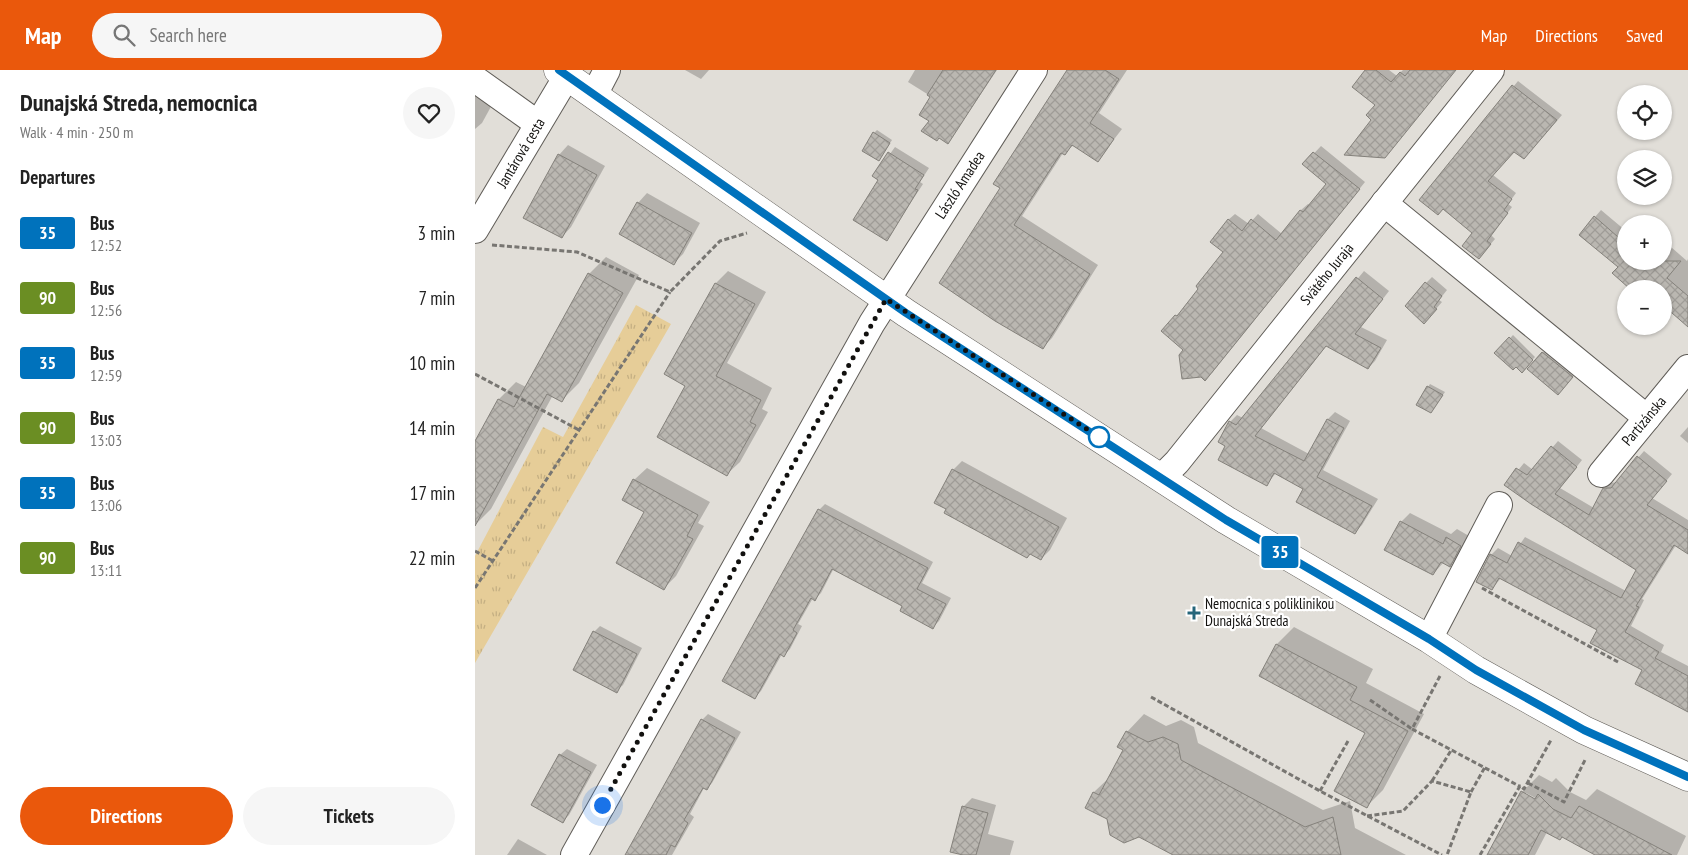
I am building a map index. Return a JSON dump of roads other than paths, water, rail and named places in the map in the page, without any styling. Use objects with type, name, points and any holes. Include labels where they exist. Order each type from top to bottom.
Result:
[{"type":"main road","points":[[563,73],[886,299],[1226,520],[1429,639],[1476,670],[1584,730],[1688,777]]},
{"type":"street","points":[[594,95],[607,70]]},
{"type":"street","name":"László Amadea","points":[[573,855],[886,299],[1033,70]]},
{"type":"street","name":"Svätého Juraja","points":[[1162,477],[1177,462],[1194,426],[1383,203],[1491,70]]},
{"type":"street","name":"Jantárová cesta","points":[[480,237],[563,73]]},
{"type":"street","points":[[475,79],[538,124]]},
{"type":"street","points":[[1383,203],[1647,418]]},
{"type":"street","name":"Partizánska","points":[[1601,474],[1688,368]]},
{"type":"street","points":[[1429,639],[1499,505]]},
{"type":"place","name":"Nemocnica s poliklinikou Dunajská Streda","points":[[1194,613]]}]
